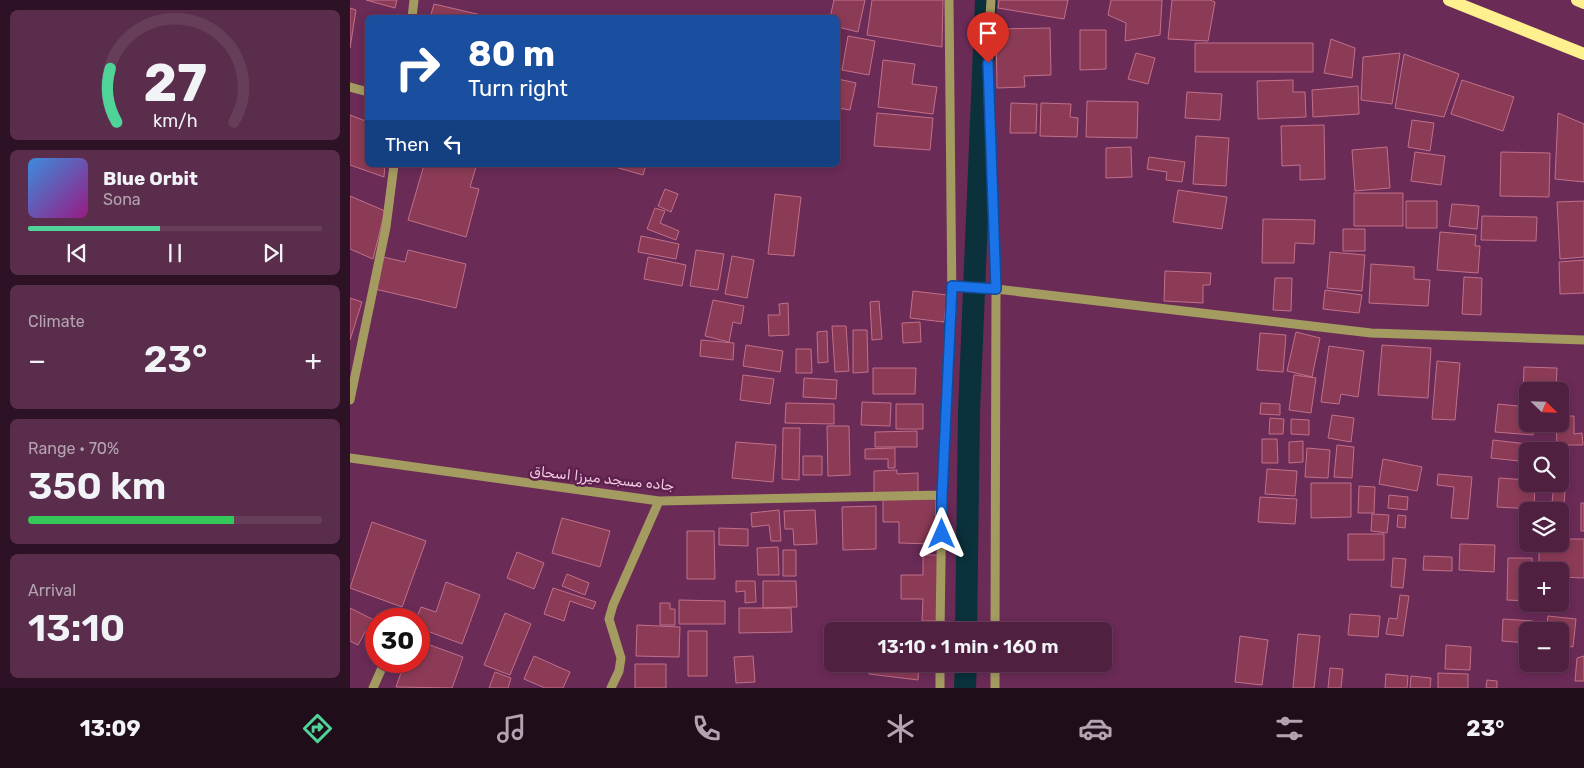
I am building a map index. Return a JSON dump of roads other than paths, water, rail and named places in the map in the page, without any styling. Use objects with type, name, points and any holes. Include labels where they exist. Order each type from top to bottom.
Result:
[{"type":"main road","points":[[1449,0],[1584,54]]},
{"type":"main road","points":[[1577,0],[1584,3]]},
{"type":"street","points":[[412,15],[414,0]]},
{"type":"street","points":[[940,622],[942,496],[956,287],[949,0]]},
{"type":"street","points":[[991,0],[988,48],[993,289],[995,622]]},
{"type":"street","points":[[350,87],[365,91]]},
{"type":"street","points":[[350,400],[386,227],[394,167]]},
{"type":"street","points":[[956,287],[993,289],[1371,333],[1584,340]]},
{"type":"street","name":"جاده مسجد ميرزا اسحاق","points":[[350,458],[659,501],[942,496]]},
{"type":"street","points":[[611,688],[619,672],[621,658],[610,620],[613,605],[659,501]]},
{"type":"street","points":[[940,672],[940,688]]},
{"type":"street","points":[[995,672],[995,688]]},
{"type":"street","points":[[373,688],[380,673]]},
{"type":"waterway","points":[[966,622],[969,412],[986,0]]},
{"type":"waterway","points":[[965,688],[966,672]]}]
